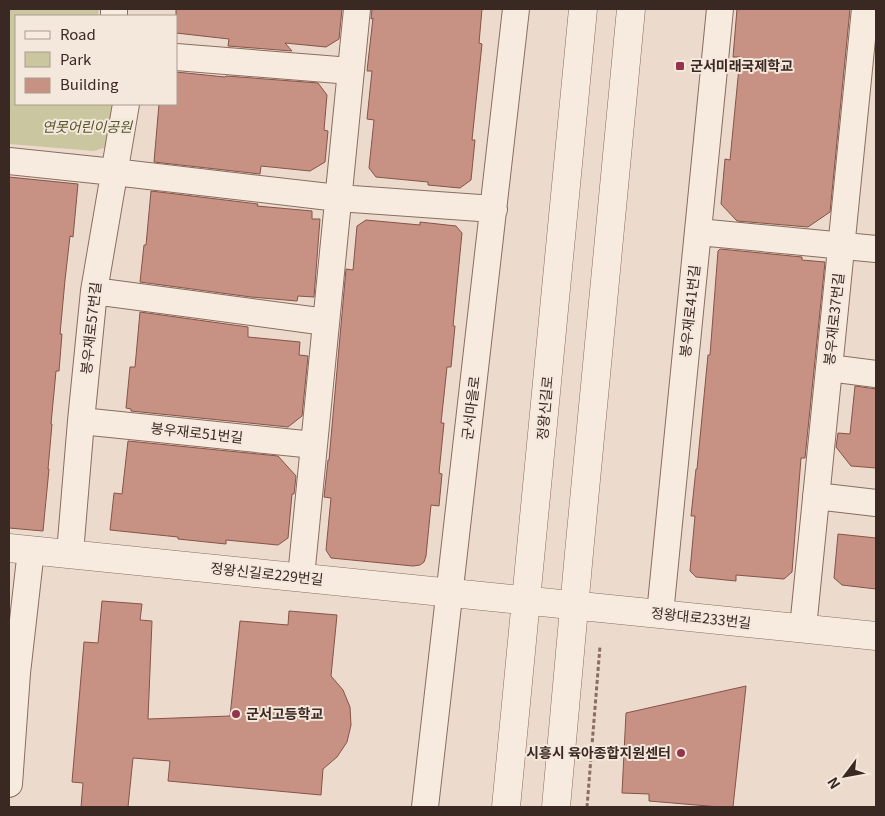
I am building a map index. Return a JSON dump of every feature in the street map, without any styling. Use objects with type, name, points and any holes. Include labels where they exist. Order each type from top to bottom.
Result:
[{"type":"street","points":[[301,577],[357,9]]},
{"type":"street","name":"군서마을로","points":[[425,807],[516,9]]},
{"type":"street","name":"정왕신길로","points":[[506,807],[583,9]]},
{"type":"street","points":[[556,807],[631,9]]},
{"type":"street","name":"봉우재로41번길","points":[[660,614],[720,9]]},
{"type":"street","name":"봉우재로37번길","points":[[803,628],[841,246],[865,126],[865,9]]},
{"type":"street","points":[[178,57],[351,71]]},
{"type":"street","name":"봉우재로57번길","points":[[70,553],[94,291],[126,105]]},
{"type":"street","points":[[9,161],[338,198],[494,208]]},
{"type":"street","points":[[698,232],[876,249]]},
{"type":"street","points":[[94,291],[326,322]]},
{"type":"street","points":[[829,368],[876,374]]},
{"type":"street","name":"봉우재로51번길","points":[[81,421],[314,445]]},
{"type":"street","points":[[816,496],[876,503]]},
{"type":"street","points":[[9,784],[20,549]]},
{"type":"street","name":"정왕신길로229번길","points":[[20,549],[526,600]]},
{"type":"street","name":"정왕대로233번길","points":[[526,600],[876,636]]},
{"type":"path","points":[[587,807],[600,646]]},
{"type":"green space","name":"연못어린이공원","points":[[9,9],[99,9],[98,15],[15,15],[15,105],[119,105],[113,145],[94,151],[9,144]]},
{"type":"building","points":[[176,9],[342,9],[339,39],[326,47],[285,43],[292,51],[228,46],[229,39],[178,33],[178,15],[176,15]]},
{"type":"building","points":[[372,9],[482,9],[479,43],[482,44],[472,140],[475,140],[471,180],[460,188],[428,185],[428,182],[376,177],[369,168],[374,120],[367,119],[372,71],[367,71],[373,18],[371,19]]},
{"type":"building","points":[[737,9],[850,9],[830,212],[808,227],[737,221],[721,204],[725,159],[730,160],[740,57],[733,57]]},
{"type":"building","points":[[178,72],[318,83],[327,95],[324,130],[328,131],[325,162],[310,171],[261,166],[260,174],[154,162],[159,105],[178,105]]},
{"type":"building","points":[[9,177],[78,184],[73,237],[70,236],[65,280],[59,371],[56,371],[43,531],[9,528]]},
{"type":"building","points":[[151,191],[258,204],[257,206],[312,211],[312,219],[320,219],[314,297],[298,296],[297,301],[251,297],[140,282],[144,245],[146,245]]},
{"type":"building","points":[[366,220],[420,225],[420,222],[456,226],[462,233],[451,367],[447,367],[441,423],[444,423],[439,473],[442,474],[439,506],[431,505],[426,556],[424,562],[420,565],[413,566],[331,558],[326,550],[331,498],[324,497],[346,269],[353,270],[357,226]]},
{"type":"building","points":[[720,249],[802,257],[802,260],[825,262],[805,458],[801,458],[792,572],[784,579],[736,575],[736,581],[696,577],[690,571],[695,516],[691,516],[708,355],[710,355],[718,251]]},
{"type":"building","points":[[140,312],[248,327],[248,337],[300,342],[299,355],[308,356],[302,416],[288,427],[131,411],[131,409],[126,408],[130,367],[135,367]]},
{"type":"building","points":[[855,386],[876,389],[876,468],[851,466],[836,447],[838,433],[850,434]]},
{"type":"building","points":[[128,441],[278,456],[296,476],[294,494],[292,494],[288,538],[278,545],[226,540],[226,544],[110,530],[114,493],[122,494]]},
{"type":"building","points":[[838,534],[876,538],[876,589],[842,585],[834,578]]},
{"type":"building","points":[[102,601],[142,604],[140,620],[152,621],[148,719],[230,716],[240,621],[288,625],[289,611],[337,615],[331,676],[343,690],[350,707],[351,725],[347,742],[337,757],[323,769],[321,795],[168,781],[170,761],[133,758],[128,807],[81,807],[83,783],[72,782],[84,642],[98,643]]},
{"type":"building","name":"시흥시 육아종합지원센터","points":[[746,686],[733,807],[649,801],[649,794],[622,793],[626,713]]},
{"type":"place","name":"군서미래국제학교","points":[[680,66]]},
{"type":"place","name":"군서고등학교","points":[[236,714]]},
{"type":"place","name":"시흥시 육아종합지원센터","points":[[681,753]]}]
